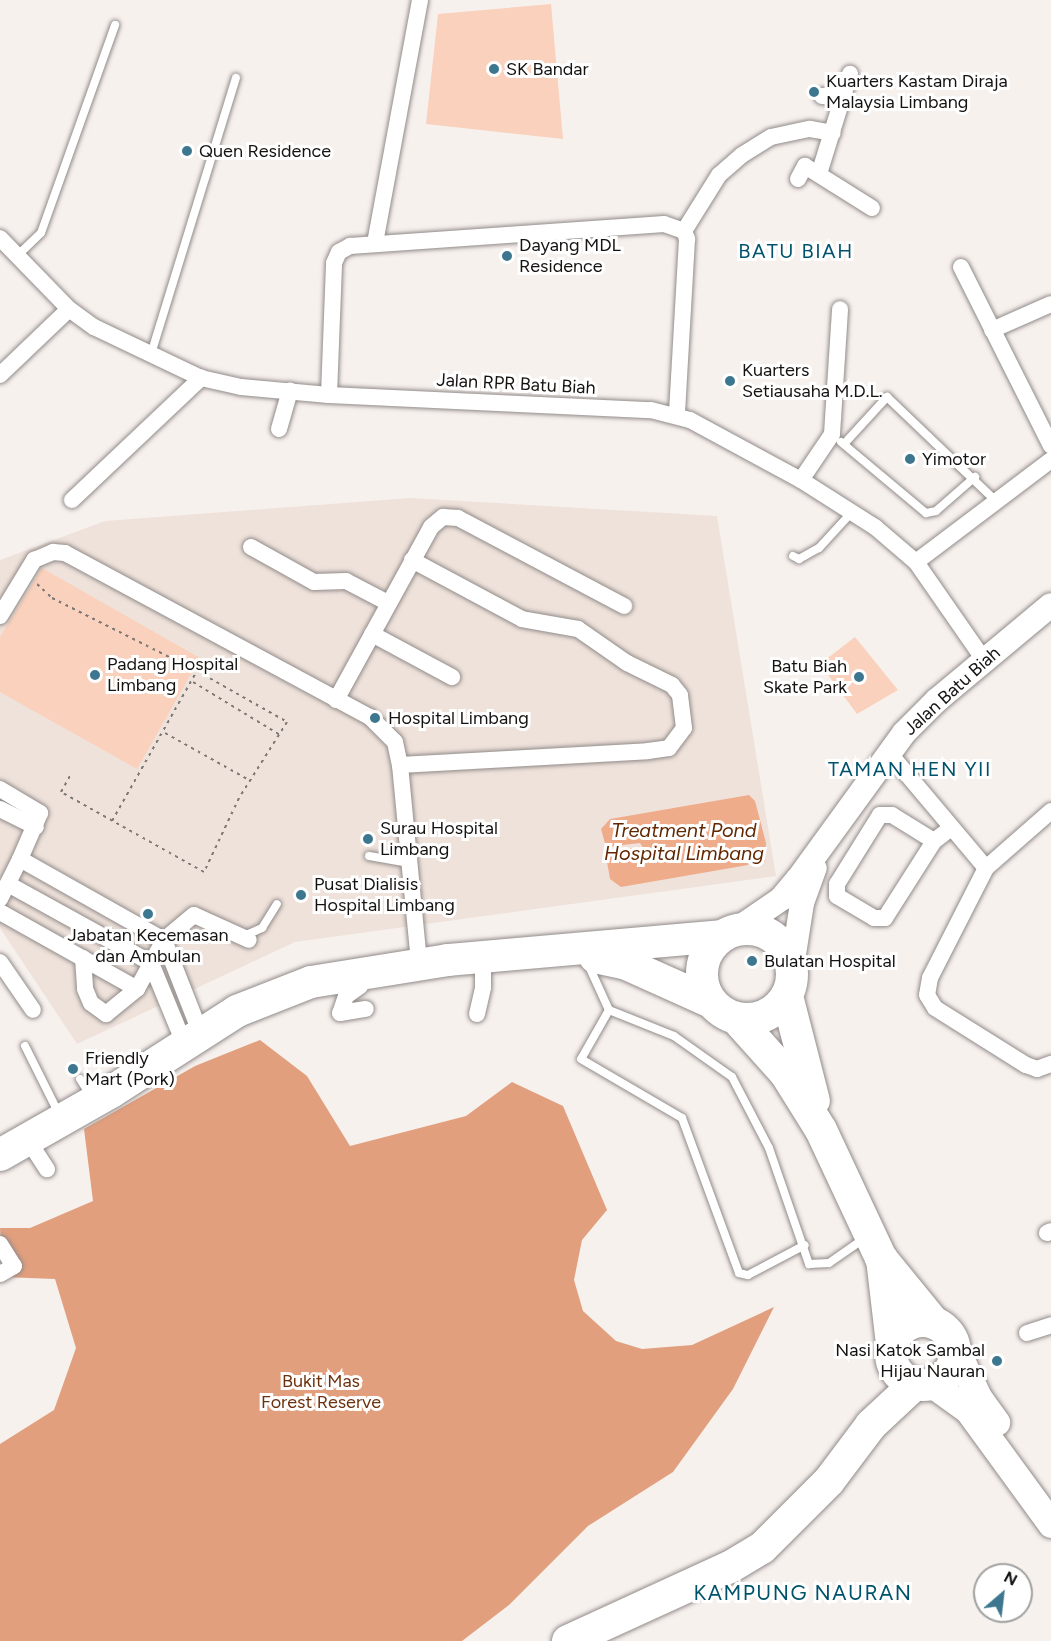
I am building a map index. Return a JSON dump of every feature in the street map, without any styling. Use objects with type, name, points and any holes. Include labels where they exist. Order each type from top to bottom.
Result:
[{"type":"highway","points":[[10,1144],[62,1120],[87,1090],[274,993],[358,972],[483,957],[574,952],[752,929],[772,937],[787,953],[790,982],[821,1130]]},
{"type":"highway","points":[[568,1641],[603,1634],[762,1548],[829,1481],[871,1425],[908,1369],[876,1246],[821,1130],[786,1074],[704,989],[704,959],[729,933]]},
{"type":"highway","points":[[574,952],[624,963],[724,1010],[765,1016],[790,982]]},
{"type":"highway","points":[[876,1246],[934,1323]]},
{"type":"highway","points":[[913,1322],[934,1323],[944,1328],[955,1347],[951,1370],[908,1369],[896,1335],[913,1322]]},
{"type":"main road","name":"Jalan Batu Biah","points":[[824,847],[904,733],[937,700],[1051,605]]},
{"type":"main road","points":[[729,933],[781,898],[824,847]]},
{"type":"main road","points":[[790,982],[802,903],[824,847]]},
{"type":"main road","points":[[955,1347],[978,1397],[1051,1500]]},
{"type":"main road","points":[[908,1369],[968,1410],[1051,1524]]},
{"type":"street","points":[[375,243],[420,0]]},
{"type":"street","points":[[819,174],[850,74]]},
{"type":"street","points":[[822,96],[843,97]]},
{"type":"street","points":[[684,231],[719,175],[742,155],[771,137],[810,129],[832,133]]},
{"type":"street","points":[[798,179],[805,166],[872,208]]},
{"type":"street","points":[[329,394],[334,263],[339,252],[350,246],[664,224],[684,231],[687,238],[677,415]]},
{"type":"street","name":"Jalan RPR Batu Biah","points":[[0,238],[69,309],[94,327],[201,378],[290,392],[651,410],[677,415],[801,480],[852,512],[916,562],[984,660]]},
{"type":"street","points":[[961,267],[1051,446]]},
{"type":"street","points":[[992,330],[1051,304]]},
{"type":"street","points":[[0,375],[69,309]]},
{"type":"street","points":[[801,480],[838,439],[840,309]]},
{"type":"street","points":[[72,500],[201,378]]},
{"type":"street","points":[[279,429],[290,392]]},
{"type":"street","points":[[916,562],[1051,460]]},
{"type":"street","points":[[336,700],[412,560],[436,521],[451,516],[624,606]]},
{"type":"street","points":[[251,547],[314,582],[346,581],[388,603]]},
{"type":"street","points":[[0,616],[26,572],[42,555],[64,553],[336,700],[383,728],[395,742],[400,765],[419,964]]},
{"type":"street","points":[[400,765],[648,751],[669,748],[684,728],[680,695],[672,685],[627,663],[578,629],[522,619],[412,560]]},
{"type":"street","points":[[372,634],[452,677]]},
{"type":"street","points":[[890,754],[950,829],[986,868]]},
{"type":"street","points":[[0,789],[38,809],[40,817],[4,892],[151,963],[192,1037]]},
{"type":"street","points":[[0,809],[36,827]]},
{"type":"street","points":[[1051,812],[986,868],[930,978],[927,995],[935,1008],[1026,1065],[1037,1069],[1051,1064]]},
{"type":"street","points":[[934,841],[888,813],[880,815],[835,892],[877,920],[888,915],[934,841],[950,829]]},
{"type":"street","points":[[843,819],[866,836]]},
{"type":"street","points":[[20,859],[164,940],[192,1037]]},
{"type":"street","points":[[0,912],[137,989]]},
{"type":"street","points":[[83,958],[85,989],[98,1011],[106,1014],[114,1010],[137,989],[164,940],[198,914],[246,938]]},
{"type":"street","points":[[477,1014],[483,987],[483,957]]},
{"type":"street","points":[[0,962],[33,1010]]},
{"type":"street","points":[[358,972],[360,986],[346,996],[340,1013],[366,1009]]},
{"type":"street","points":[[10,1144],[47,1169]]},
{"type":"street","points":[[0,1244],[14,1266],[0,1274]]},
{"type":"street","points":[[1027,1333],[1051,1325]]},
{"type":"lane","points":[[17,256],[41,232],[115,25]]},
{"type":"lane","points":[[151,354],[236,78]]},
{"type":"lane","points":[[975,477],[936,511],[926,513],[838,439],[887,397],[975,477],[997,502]]},
{"type":"lane","points":[[793,556],[799,559],[819,549],[852,512]]},
{"type":"lane","points":[[369,856],[409,863]]},
{"type":"lane","points":[[246,938],[262,928],[277,904]]},
{"type":"lane","points":[[574,952],[609,1010],[674,1036],[732,1077],[769,1149],[805,1245],[809,1264],[829,1263],[876,1246]]},
{"type":"lane","points":[[609,1010],[581,1059],[682,1118],[739,1273],[748,1275],[805,1245]]},
{"type":"lane","points":[[25,1046],[62,1120]]},
{"type":"path","points":[[26,572],[52,598],[197,671],[287,722],[250,780],[204,872],[61,792],[71,774]]},
{"type":"path","points":[[112,821],[165,733],[197,671]]},
{"type":"path","points":[[193,682],[280,735]]},
{"type":"path","points":[[165,733],[250,780]]},
{"type":"shaded area","name":"SK Bandar","points":[[551,4],[563,139],[426,124],[438,14]]},
{"type":"shaded area","name":"Hospital Limbang","points":[[410,498],[717,516],[776,876],[295,942],[77,1044],[0,928],[0,560],[105,521]]},
{"type":"shaded area","name":"Padang Hospital Limbang","points":[[42,568],[200,658],[137,769],[0,692],[0,637]]},
{"type":"shaded area","name":"Batu Biah Skate Park","points":[[855,637],[898,690],[857,714],[820,664]]},
{"type":"green space","name":"Bukit Mas Forest Reserve","points":[[260,1040],[307,1076],[350,1146],[466,1116],[512,1082],[563,1106],[607,1210],[582,1240],[574,1280],[583,1311],[616,1341],[642,1349],[692,1345],[774,1307],[733,1389],[673,1472],[588,1526],[509,1605],[462,1641],[0,1641],[0,1444],[54,1410],[76,1348],[55,1279],[3,1277],[0,1228],[30,1228],[93,1201],[84,1129],[195,1066]]},
{"type":"water","name":"Treatment Pond Hospital Limbang","points":[[749,795],[755,801],[766,843],[765,862],[621,887],[610,879],[605,850],[635,848],[641,852],[644,849],[640,843],[606,847],[601,829],[610,819]]},
{"type":"place","name":"SK Bandar","points":[[494,69]]},
{"type":"place","name":"Kuarters Kastam Diraja Malaysia Limbang","points":[[814,92]]},
{"type":"place","name":"Quen Residence","points":[[187,151]]},
{"type":"place","name":"Dayang MDL Residence","points":[[507,256]]},
{"type":"place","name":"Kuarters Setiausaha M.D.L.","points":[[730,381]]},
{"type":"place","name":"Yimotor","points":[[910,459]]},
{"type":"place","name":"Padang Hospital Limbang","points":[[95,675]]},
{"type":"place","name":"Batu Biah Skate Park","points":[[859,677]]},
{"type":"place","name":"Hospital Limbang","points":[[375,718]]},
{"type":"place","name":"Surau Hospital Limbang","points":[[368,839]]},
{"type":"place","name":"Pusat Dialisis Hospital Limbang","points":[[301,895]]},
{"type":"place","name":"Jabatan Kecemasan dan Ambulan","points":[[148,914]]},
{"type":"place","name":"Bulatan Hospital","points":[[752,961]]},
{"type":"place","name":"Friendly Mart (Pork)","points":[[73,1069]]},
{"type":"place","name":"Nasi Katok Sambal Hijau Nauran","points":[[997,1361]]},
{"type":"district","name":"BATU BIAH","points":[[796,251]]},
{"type":"district","name":"TAMAN HEN YII","points":[[910,769]]},
{"type":"district","name":"KAMPUNG NAURAN","points":[[803,1593]]}]
